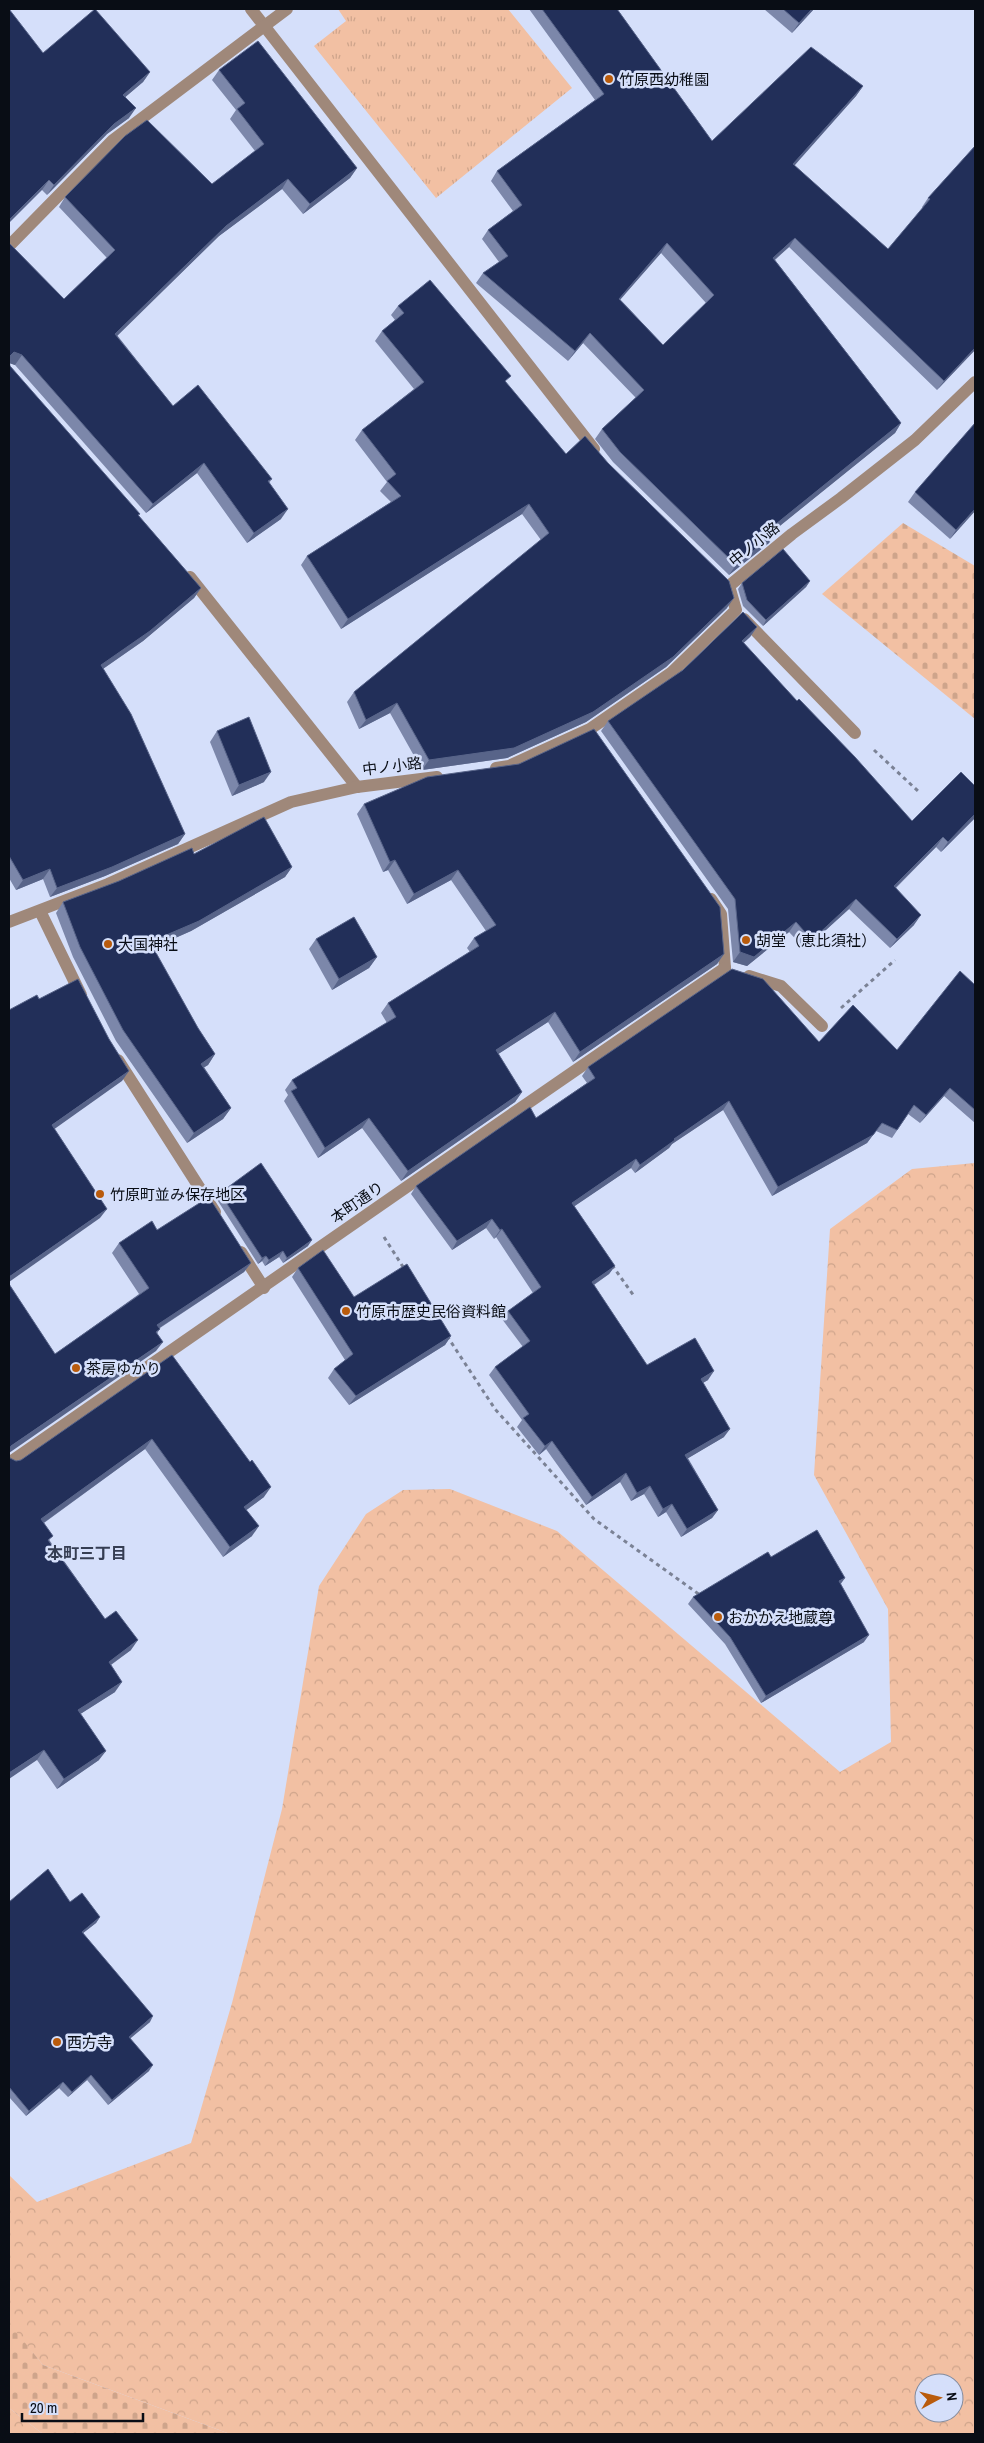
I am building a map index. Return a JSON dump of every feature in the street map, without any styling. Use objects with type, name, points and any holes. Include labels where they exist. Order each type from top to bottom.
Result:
[{"type":"street","points":[[251,9],[262,26],[601,459]]},
{"type":"street","points":[[9,246],[113,140],[287,9]]},
{"type":"street","name":"中ノ小路","points":[[736,610],[725,583],[841,498],[915,440],[975,382]]},
{"type":"street","points":[[185,571],[358,787]]},
{"type":"street","points":[[482,770],[509,766],[593,733],[671,673],[736,610],[855,733]]},
{"type":"street","name":"中ノ小路","points":[[9,922],[108,884],[291,802],[358,787],[454,775]]},
{"type":"street","points":[[704,890],[721,914],[725,968],[781,986],[822,1026]]},
{"type":"street","points":[[40,911],[87,1006]]},
{"type":"street","name":"本町通り","points":[[9,1462],[264,1288],[508,1115],[725,968]]},
{"type":"street","points":[[109,1046],[221,1221]]},
{"type":"street","points":[[232,1238],[264,1288]]},
{"type":"path","points":[[855,733],[919,792]]},
{"type":"path","points":[[822,1026],[895,960]]},
{"type":"path","points":[[369,1213],[405,1270]]},
{"type":"path","points":[[606,1257],[634,1296]]},
{"type":"path","points":[[442,1328],[494,1409],[594,1519],[708,1601]]},
{"type":"green space","points":[[338,9],[508,9],[572,88],[436,198],[314,46],[346,21]]},
{"type":"green space","points":[[903,523],[975,566],[975,719],[822,594]]},
{"type":"green space","points":[[975,1163],[975,2434],[230,2434],[43,2365],[9,2325],[9,2175],[37,2202],[191,2143],[232,2003],[282,1809],[319,1586],[366,1514],[403,1490],[450,1489],[557,1531],[840,1772],[891,1742],[888,1609],[814,1475],[830,1229],[912,1169]]},
{"type":"green space","points":[[9,2323],[43,2365],[230,2434],[43,2434],[9,2408]]},
{"type":"green space","points":[[9,2408],[43,2434],[9,2434]]},
{"type":"building","points":[[9,9],[43,53],[95,9],[150,72],[123,95],[136,108],[114,124],[54,185],[49,180],[9,220]]},
{"type":"building","points":[[542,9],[617,9],[712,141],[811,47],[863,86],[793,164],[888,249],[930,199],[928,198],[975,146],[975,348],[944,381],[795,238],[773,258],[901,423],[771,528],[775,533],[736,565],[620,452],[602,429],[644,390],[590,333],[575,351],[483,273],[508,256],[488,230],[522,205],[497,171],[604,94]],"holes":[[[667,243],[714,295],[663,345],[619,299]]]},
{"type":"building","points":[[783,9],[812,9],[799,23]]},
{"type":"building","points":[[258,41],[357,168],[310,204],[288,179],[226,226],[115,334],[173,406],[198,385],[272,479],[268,481],[288,509],[254,533],[204,463],[153,504],[22,355],[14,352],[9,357],[9,243],[64,299],[115,250],[65,197],[125,136],[147,120],[212,184],[264,144],[237,109],[245,103],[219,70]]},
{"type":"building","points":[[430,280],[511,376],[505,381],[566,454],[585,436],[608,463],[729,581],[734,598],[673,657],[593,712],[514,748],[429,760],[397,703],[366,720],[354,692],[549,533],[529,504],[348,619],[307,556],[401,496],[387,481],[396,474],[362,430],[424,382],[382,331],[404,313],[398,306]]},
{"type":"building","points":[[9,361],[10,366],[140,514],[138,515],[201,588],[150,631],[101,665],[131,714],[185,834],[112,867],[57,888],[50,869],[23,880],[9,856]]},
{"type":"building","points":[[975,423],[975,509],[956,530],[915,492]]},
{"type":"building","points":[[783,549],[810,581],[766,620],[747,600],[742,583]]},
{"type":"building","points":[[743,612],[757,627],[742,641],[797,701],[799,699],[855,757],[912,821],[961,772],[975,786],[975,814],[948,842],[943,837],[894,886],[921,915],[897,939],[856,899],[812,940],[796,922],[754,957],[740,952],[735,899],[608,721],[683,670]]},
{"type":"building","points":[[249,717],[271,772],[239,785],[217,731]]},
{"type":"building","points":[[594,729],[720,907],[724,954],[580,1052],[555,1012],[496,1050],[522,1092],[408,1171],[369,1118],[325,1148],[291,1091],[297,1088],[292,1080],[396,1017],[388,1003],[479,946],[474,938],[496,925],[458,870],[414,894],[395,860],[390,862],[364,804],[427,777],[519,764]]},
{"type":"building","points":[[264,817],[292,867],[199,921],[150,942],[198,1028],[215,1054],[201,1064],[231,1108],[194,1133],[123,1030],[80,947],[63,902],[119,881],[192,848],[194,854]]},
{"type":"building","points":[[354,917],[377,957],[339,979],[316,939]]},
{"type":"building","points":[[732,969],[763,979],[819,1042],[853,1005],[897,1050],[960,971],[975,985],[975,1110],[950,1088],[926,1115],[914,1105],[897,1130],[882,1123],[873,1135],[778,1187],[729,1101],[640,1165],[636,1159],[572,1203],[615,1266],[592,1282],[647,1365],[695,1338],[714,1371],[701,1379],[730,1429],[685,1455],[718,1510],[687,1529],[672,1504],[663,1509],[650,1486],[637,1493],[626,1473],[592,1497],[552,1441],[545,1446],[523,1418],[529,1414],[495,1367],[530,1341],[508,1311],[541,1287],[502,1229],[500,1230],[492,1219],[457,1241],[416,1186],[530,1107],[536,1118],[595,1078],[588,1067]]},
{"type":"building","points":[[78,979],[109,1039],[129,1071],[52,1125],[107,1209],[9,1277],[9,1010],[37,995],[39,999]]},
{"type":"building","points":[[261,1163],[312,1240],[287,1258],[283,1251],[269,1260],[266,1256],[262,1258],[220,1193]]},
{"type":"building","points":[[209,1197],[251,1263],[157,1325],[160,1329],[156,1332],[163,1342],[11,1446],[9,1451],[9,1284],[55,1354],[149,1288],[119,1243],[152,1221],[157,1230]]},
{"type":"building","points":[[323,1250],[354,1297],[407,1264],[451,1336],[356,1396],[334,1369],[353,1354],[298,1268]]},
{"type":"building","points":[[172,1355],[250,1462],[252,1460],[271,1487],[244,1507],[259,1526],[230,1547],[152,1439],[41,1519],[53,1536],[48,1540],[105,1619],[116,1611],[138,1640],[109,1662],[122,1682],[78,1710],[106,1751],[64,1779],[44,1750],[9,1773],[9,1456],[16,1461],[21,1460]]},
{"type":"building","points":[[817,1530],[845,1578],[839,1581],[869,1635],[766,1696],[730,1637],[693,1597],[768,1552],[771,1557]]},
{"type":"building","points":[[48,1869],[70,1902],[82,1893],[100,1917],[82,1932],[153,2016],[129,2037],[153,2065],[112,2100],[91,2075],[72,2092],[63,2082],[29,2111],[9,2087],[9,1902]]},
{"type":"place","name":"竹原西幼稚園","points":[[609,79]]},
{"type":"place","name":"胡堂（恵比須社）","points":[[746,940]]},
{"type":"place","name":"大国神社","points":[[108,944]]},
{"type":"place","name":"竹原町並み保存地区","points":[[100,1194]]},
{"type":"place","name":"竹原市歴史民俗資料館","points":[[346,1311]]},
{"type":"place","name":"茶房ゆかり","points":[[76,1368]]},
{"type":"place","name":"おかかえ地蔵尊","points":[[718,1617]]},
{"type":"place","name":"西方寺","points":[[57,2042]]},
{"type":"district","name":"本町三丁目","points":[[87,1553]]}]
